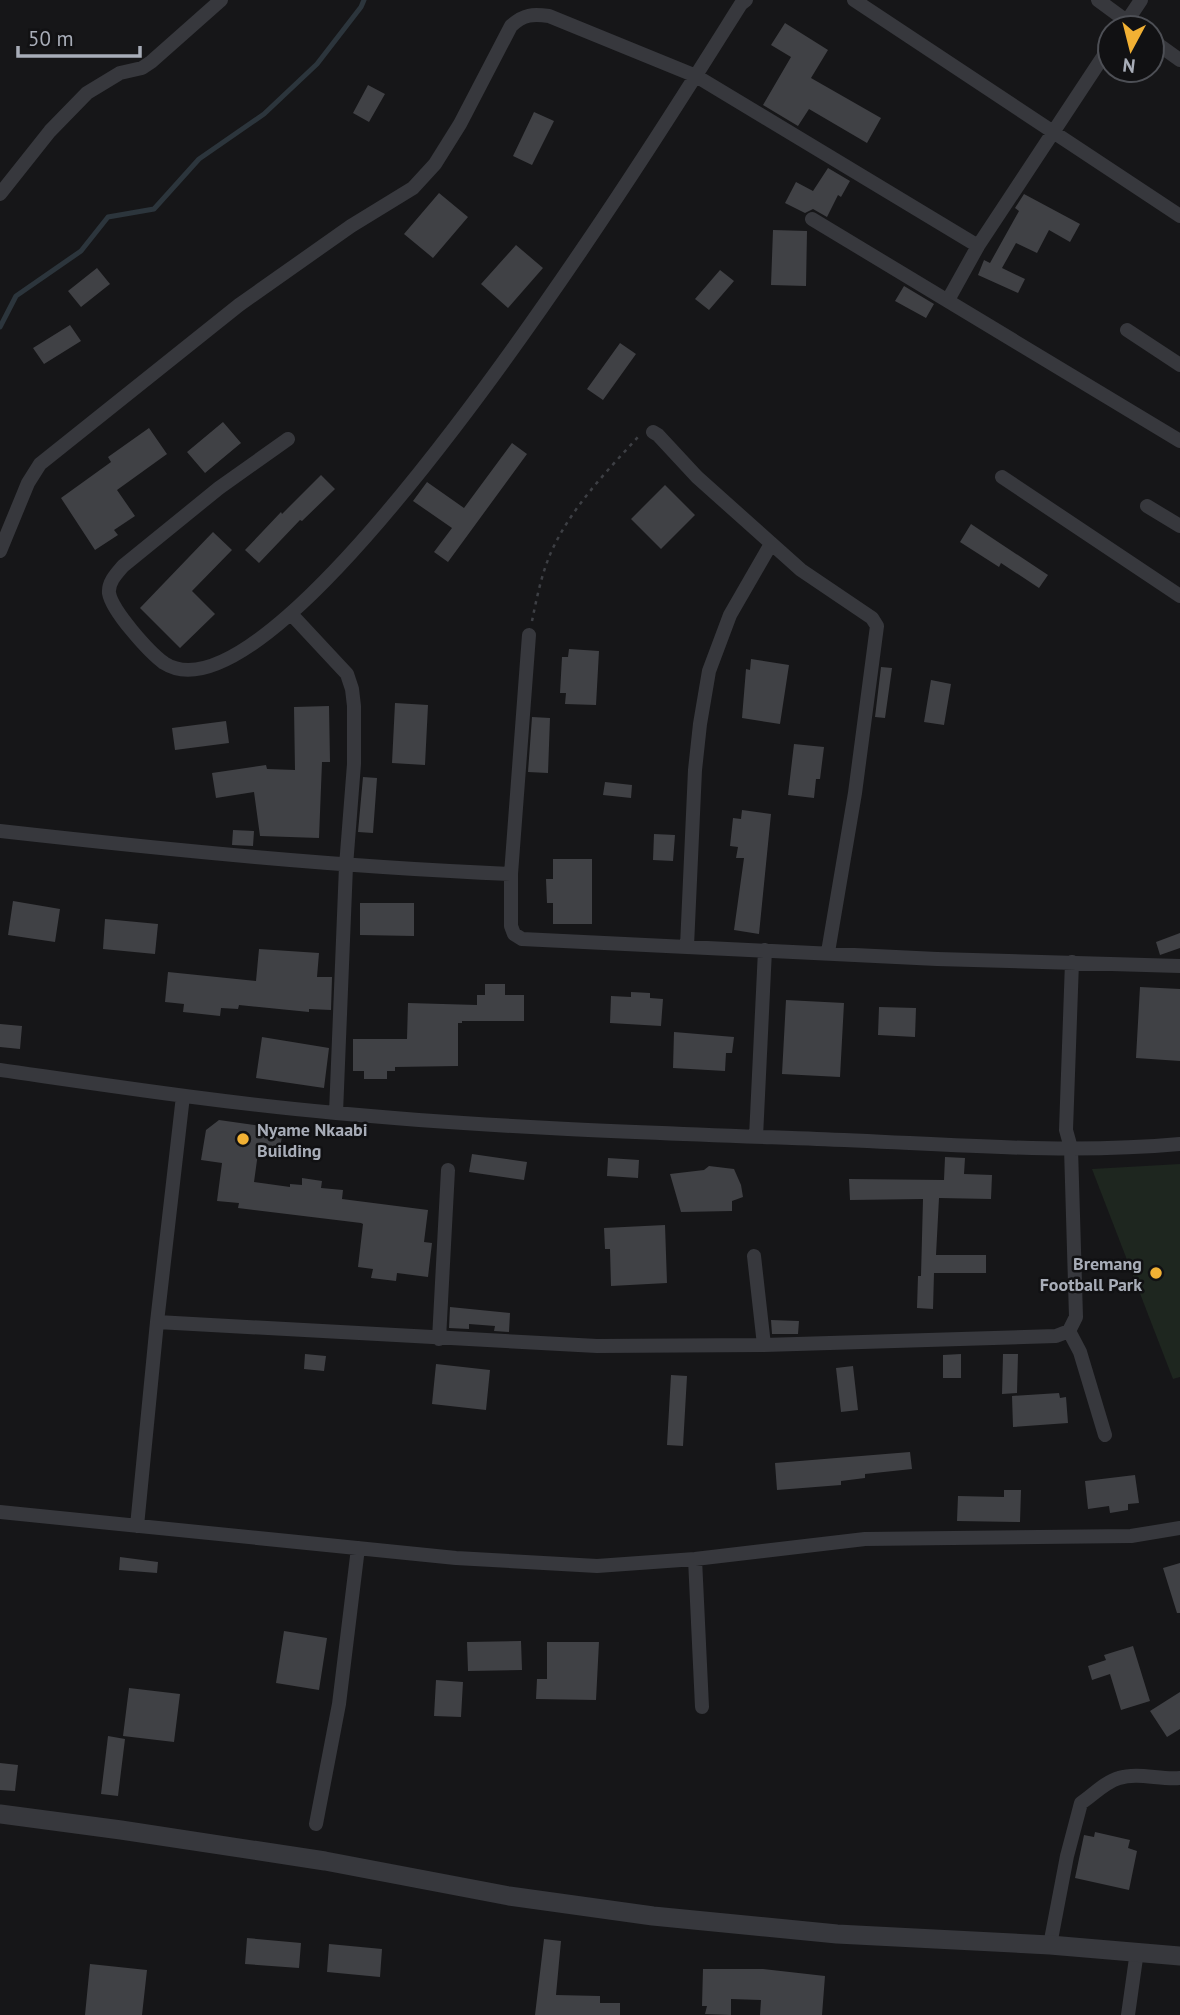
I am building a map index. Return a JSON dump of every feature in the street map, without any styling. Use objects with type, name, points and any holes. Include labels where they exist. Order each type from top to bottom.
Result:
[{"type":"street","points":[[0,194],[50,131],[87,93],[120,73],[142,68],[151,62],[221,0]]},
{"type":"street","points":[[288,439],[219,488],[124,566],[112,580],[109,593],[119,613],[142,644],[169,666],[189,671],[208,668],[253,643],[292,615],[376,525],[458,425],[548,300],[616,201],[746,0]]},
{"type":"street","points":[[854,0],[1180,216]]},
{"type":"street","points":[[1098,0],[1114,14]]},
{"type":"street","points":[[0,551],[40,464],[239,305],[351,226],[412,188],[424,177],[460,124],[511,26],[520,17],[532,14],[550,16],[696,76],[978,246]]},
{"type":"street","points":[[948,300],[978,246],[1096,68]]},
{"type":"street","points":[[812,219],[1180,442]]},
{"type":"street","points":[[1127,330],[1180,365]]},
{"type":"street","points":[[653,432],[697,477],[801,570],[872,618],[877,626],[878,636],[855,793],[828,952]]},
{"type":"street","points":[[1002,477],[1180,596]]},
{"type":"street","points":[[1147,506],[1180,526]]},
{"type":"street","points":[[687,946],[695,770],[709,671],[730,615],[771,544]]},
{"type":"street","points":[[292,615],[347,674],[352,689],[354,764],[346,866],[336,1113]]},
{"type":"street","points":[[529,635],[511,874],[511,926],[514,934],[522,939],[937,959],[1180,966]]},
{"type":"street","points":[[0,831],[346,866],[511,874]]},
{"type":"street","points":[[757,1137],[765,950]]},
{"type":"street","points":[[157,1322],[597,1346],[764,1345],[1056,1336],[1069,1331],[1076,1317],[1071,1148],[1066,1130],[1072,962]]},
{"type":"street","points":[[0,1070],[183,1096],[336,1113],[652,1134],[1071,1148],[1180,1144]]},
{"type":"street","points":[[137,1526],[183,1096]]},
{"type":"street","points":[[439,1339],[448,1170]]},
{"type":"street","points":[[754,1256],[764,1345]]},
{"type":"street","points":[[1069,1331],[1080,1352],[1105,1435]]},
{"type":"street","points":[[0,1512],[456,1558],[597,1566],[695,1559],[865,1539],[1131,1536],[1180,1528]]},
{"type":"street","points":[[316,1824],[339,1703],[358,1548]]},
{"type":"street","points":[[695,1559],[702,1707]]},
{"type":"street","points":[[1050,1945],[1066,1856],[1081,1803],[1119,1778],[1180,1778]]},
{"type":"street","points":[[0,1815],[298,1857],[509,1896],[653,1916],[836,1934],[1050,1945],[1180,1956]]},
{"type":"street","points":[[1128,2015],[1137,1951]]},
{"type":"path","points":[[529,635],[540,583],[565,526],[598,481],[643,432],[653,432]]},
{"type":"shaded area","name":"Bremang Football Park","points":[[1180,1164],[1180,1377],[1173,1379],[1092,1169]]},
{"type":"building","points":[[785,23],[828,50],[811,78],[881,118],[867,143],[809,109],[798,126],[763,105],[791,57],[771,45]]},
{"type":"building","points":[[368,85],[385,94],[369,122],[353,113]]},
{"type":"building","points":[[534,112],[554,121],[532,165],[513,156]]},
{"type":"building","points":[[828,168],[850,181],[841,197],[838,195],[827,217],[813,209],[805,213],[785,203],[796,182],[813,191]]},
{"type":"building","points":[[439,193],[468,217],[433,258],[404,234]]},
{"type":"building","points":[[1024,194],[1080,224],[1070,242],[1049,230],[1037,253],[1016,243],[1002,268],[1025,279],[1018,293],[978,275],[984,260],[990,263],[1019,211],[1015,208]]},
{"type":"building","points":[[773,230],[807,231],[806,286],[771,285]]},
{"type":"building","points":[[516,245],[543,268],[508,308],[481,284]]},
{"type":"building","points":[[97,268],[110,284],[81,307],[68,291]]},
{"type":"building","points":[[720,270],[734,281],[709,310],[695,299]]},
{"type":"building","points":[[904,286],[934,304],[926,318],[895,301]]},
{"type":"building","points":[[70,325],[81,341],[44,364],[33,348]]},
{"type":"building","points":[[620,343],[636,354],[603,400],[587,389]]},
{"type":"building","points":[[223,422],[241,443],[205,473],[187,452]]},
{"type":"building","points":[[149,428],[167,454],[117,490],[135,516],[114,530],[118,535],[95,550],[61,498],[111,462],[108,457]]},
{"type":"building","points":[[512,443],[527,454],[448,562],[434,552],[452,528],[413,501],[427,482],[464,508]]},
{"type":"building","points":[[321,475],[335,489],[300,520],[259,563],[245,550]]},
{"type":"building","points":[[665,485],[695,515],[661,549],[631,519]]},
{"type":"building","points":[[971,524],[1048,575],[1039,588],[1001,563],[999,567],[960,542]]},
{"type":"building","points":[[213,532],[232,550],[192,591],[215,614],[180,648],[140,608]]},
{"type":"building","points":[[569,649],[599,651],[596,705],[565,704],[566,693],[560,693],[562,657],[568,657]]},
{"type":"building","points":[[751,659],[789,665],[780,724],[742,718],[746,669],[750,670]]},
{"type":"building","points":[[881,667],[892,668],[885,718],[875,717]]},
{"type":"building","points":[[931,680],[951,684],[944,725],[924,722]]},
{"type":"building","points":[[395,703],[428,705],[425,765],[392,763]]},
{"type":"building","points":[[329,706],[330,762],[322,762],[319,838],[260,836],[254,792],[216,798],[212,773],[266,765],[267,769],[295,770],[294,707]]},
{"type":"building","points":[[532,717],[550,718],[548,773],[528,772]]},
{"type":"building","points":[[226,721],[229,743],[175,750],[172,728]]},
{"type":"building","points":[[794,744],[824,747],[820,779],[816,779],[814,798],[788,795]]},
{"type":"building","points":[[363,777],[377,778],[373,833],[358,832]]},
{"type":"building","points":[[605,782],[632,785],[631,798],[603,795]]},
{"type":"building","points":[[742,810],[771,814],[759,934],[734,930],[744,858],[736,858],[738,847],[730,846],[733,818],[741,819]]},
{"type":"building","points":[[233,830],[254,831],[253,846],[232,845]]},
{"type":"building","points":[[654,834],[675,835],[673,861],[653,860]]},
{"type":"building","points":[[553,859],[592,859],[592,924],[553,924],[553,903],[547,903],[546,879],[553,879]]},
{"type":"building","points":[[13,901],[60,909],[55,942],[8,935]]},
{"type":"building","points":[[360,903],[414,903],[414,936],[360,935]]},
{"type":"building","points":[[105,919],[158,924],[155,954],[103,949]]},
{"type":"building","points":[[1180,933],[1180,948],[1160,955],[1156,942]]},
{"type":"building","points":[[259,949],[319,953],[317,977],[332,977],[331,1010],[309,1009],[309,1012],[239,1005],[238,1009],[221,1008],[220,1016],[183,1012],[184,1004],[165,1002],[168,972],[256,981]]},
{"type":"building","points":[[485,984],[505,984],[505,995],[524,995],[524,1021],[458,1023],[458,1066],[395,1067],[395,1071],[387,1071],[387,1079],[364,1079],[364,1071],[353,1071],[353,1039],[407,1039],[408,1003],[477,1005],[477,995],[485,995]]},
{"type":"building","points":[[1140,987],[1180,989],[1180,1061],[1136,1058]]},
{"type":"building","points":[[631,992],[650,993],[650,998],[663,999],[661,1026],[610,1023],[611,996],[631,997]]},
{"type":"building","points":[[786,1000],[844,1003],[840,1077],[782,1074]]},
{"type":"building","points":[[879,1007],[916,1008],[915,1037],[878,1035]]},
{"type":"building","points":[[0,1024],[22,1026],[20,1049],[0,1047]]},
{"type":"building","points":[[674,1032],[734,1037],[732,1053],[726,1053],[725,1071],[673,1068]]},
{"type":"building","points":[[262,1037],[329,1048],[324,1088],[256,1078]]},
{"type":"building","points":[[219,1120],[283,1129],[279,1156],[258,1153],[254,1182],[290,1187],[290,1184],[302,1185],[302,1178],[322,1181],[321,1188],[343,1190],[342,1199],[428,1210],[424,1242],[432,1243],[428,1277],[397,1273],[396,1281],[371,1278],[373,1269],[358,1267],[361,1223],[238,1208],[239,1203],[217,1201],[222,1163],[201,1160],[206,1130]]},
{"type":"building","points":[[472,1154],[527,1162],[524,1180],[469,1172]]},
{"type":"building","points":[[945,1157],[965,1158],[964,1174],[992,1175],[991,1199],[939,1198],[936,1255],[986,1255],[986,1273],[934,1273],[933,1309],[917,1308],[918,1276],[921,1276],[923,1199],[850,1200],[849,1179],[944,1180]]},
{"type":"building","points":[[608,1158],[639,1160],[638,1178],[607,1176]]},
{"type":"building","points":[[709,1166],[734,1169],[743,1197],[732,1201],[732,1211],[681,1212],[670,1174],[704,1170]]},
{"type":"building","points":[[665,1225],[667,1283],[611,1286],[610,1249],[605,1249],[604,1228]]},
{"type":"building","points":[[450,1307],[510,1313],[509,1332],[494,1331],[495,1326],[469,1324],[469,1329],[449,1328]]},
{"type":"building","points":[[771,1320],[799,1321],[798,1334],[772,1334]]},
{"type":"building","points":[[305,1354],[326,1356],[324,1371],[304,1369]]},
{"type":"building","points":[[961,1354],[961,1378],[943,1378],[943,1355]]},
{"type":"building","points":[[1003,1354],[1018,1354],[1017,1393],[1002,1394]]},
{"type":"building","points":[[436,1364],[490,1370],[486,1410],[432,1404]]},
{"type":"building","points":[[853,1366],[858,1410],[841,1412],[836,1368]]},
{"type":"building","points":[[671,1375],[687,1376],[683,1446],[667,1445]]},
{"type":"building","points":[[1059,1393],[1060,1398],[1066,1397],[1068,1423],[1013,1427],[1012,1396]]},
{"type":"building","points":[[910,1452],[912,1469],[865,1474],[865,1478],[841,1481],[841,1485],[777,1490],[775,1463]]},
{"type":"building","points":[[1135,1475],[1139,1503],[1128,1504],[1128,1510],[1110,1513],[1109,1506],[1088,1509],[1085,1481]]},
{"type":"building","points":[[1004,1490],[1021,1490],[1020,1522],[957,1521],[958,1496],[1004,1497]]},
{"type":"building","points":[[120,1557],[158,1562],[157,1573],[119,1570]]},
{"type":"building","points":[[1180,1563],[1180,1613],[1177,1613],[1163,1568]]},
{"type":"building","points":[[284,1631],[327,1638],[319,1690],[276,1683]]},
{"type":"building","points":[[521,1641],[522,1670],[468,1671],[467,1642]]},
{"type":"building","points":[[547,1642],[599,1642],[596,1700],[536,1699],[537,1679],[547,1679]]},
{"type":"building","points":[[1133,1646],[1150,1701],[1121,1710],[1110,1674],[1092,1680],[1088,1666],[1106,1660],[1104,1655]]},
{"type":"building","points":[[436,1680],[463,1682],[461,1717],[434,1716]]},
{"type":"building","points":[[129,1688],[180,1694],[174,1742],[123,1736]]},
{"type":"building","points":[[1180,1692],[1180,1729],[1167,1737],[1150,1711]]},
{"type":"building","points":[[108,1736],[125,1739],[118,1796],[101,1794]]},
{"type":"building","points":[[0,1763],[18,1765],[15,1791],[0,1790]]},
{"type":"building","points":[[1095,1832],[1130,1840],[1128,1848],[1137,1851],[1129,1890],[1075,1878],[1084,1835],[1094,1837]]},
{"type":"building","points":[[247,1938],[301,1943],[299,1968],[245,1964]]},
{"type":"building","points":[[544,1939],[561,1941],[556,1995],[600,1996],[600,2003],[620,2003],[620,2015],[535,2015]]},
{"type":"building","points":[[329,1944],[382,1949],[380,1977],[327,1972]]},
{"type":"building","points":[[90,1964],[147,1970],[142,2015],[85,2015]]},
{"type":"building","points":[[703,1969],[763,1969],[825,1976],[822,2015],[760,2015],[761,2000],[731,1999],[731,2015],[705,2014],[707,2006],[702,2006]]},
{"type":"waterway","points":[[0,327],[16,296],[81,251],[108,217],[154,209],[199,159],[264,114],[317,64],[364,0]]},
{"type":"place","name":"Nyame Nkaabi Building","points":[[243,1139]]},
{"type":"place","name":"Bremang Football Park","points":[[1156,1273]]}]
